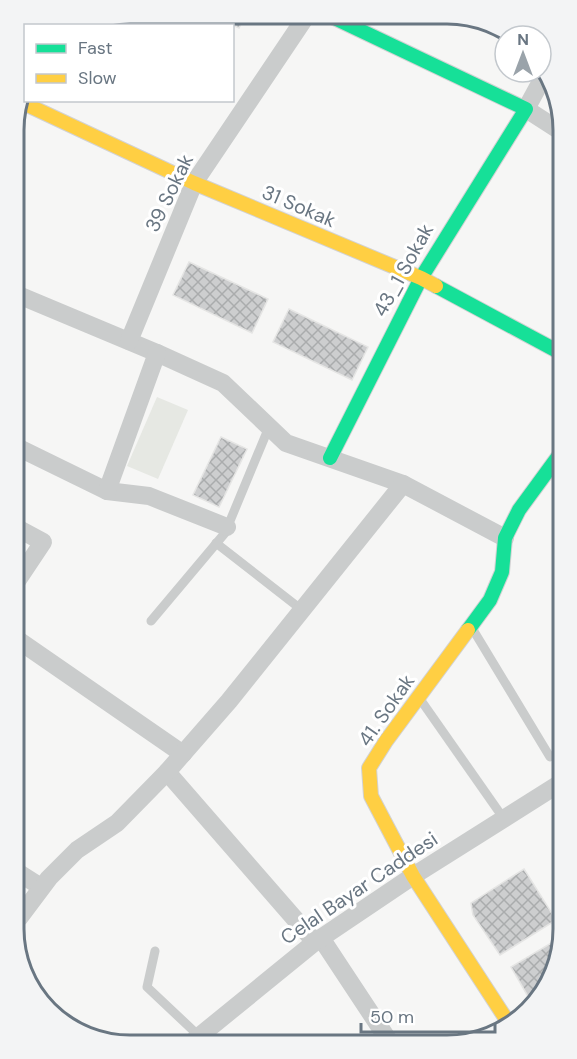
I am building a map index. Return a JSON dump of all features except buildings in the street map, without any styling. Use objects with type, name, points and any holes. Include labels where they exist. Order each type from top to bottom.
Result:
[{"type":"street","name":"39 Sokak","points":[[129,341],[194,183],[301,24]]},
{"type":"street","points":[[347,24],[526,109],[553,126]]},
{"type":"street","name":"43_1 Sokak","points":[[330,459],[420,278],[540,84]]},
{"type":"street","name":"31 Sokak","points":[[27,105],[194,183],[420,278],[553,349]]},
{"type":"street","points":[[24,297],[223,383],[286,443],[403,484],[505,538]]},
{"type":"street","points":[[106,491],[157,353]]},
{"type":"street","points":[[24,451],[106,491],[149,496],[227,527]]},
{"type":"street","name":"41. Sokak","points":[[505,1018],[413,876],[370,796],[369,768],[490,600],[502,572],[505,538],[519,510],[553,463]]},
{"type":"street","points":[[24,912],[41,887],[77,850],[117,823],[230,701],[403,484]]},
{"type":"street","points":[[24,532],[43,542],[24,570]]},
{"type":"street","points":[[24,644],[183,754]]},
{"type":"street","points":[[166,772],[318,940],[385,1035]]},
{"type":"street","name":"Celal Bayar Caddesi","points":[[201,1035],[318,940],[413,876],[553,788]]},
{"type":"street","points":[[24,876],[41,887]]},
{"type":"lane","points":[[151,621],[227,527],[269,427]]},
{"type":"lane","points":[[216,543],[302,610]]},
{"type":"lane","points":[[471,626],[550,757]]},
{"type":"lane","points":[[418,697],[504,819]]},
{"type":"lane","points":[[155,951],[147,987],[190,1035]]},
{"type":"shaded area","points":[[157,397],[188,410],[158,479],[127,466]]},
{"type":"traffic: fast","points":[[330,458],[421,278],[526,109],[347,24]]},
{"type":"traffic: fast","points":[[436,286],[553,349]]},
{"type":"traffic: fast","points":[[468,630],[490,600],[502,572],[505,538],[519,510],[553,464]]},
{"type":"traffic: slow","points":[[27,105],[194,183],[436,286]]},
{"type":"traffic: slow","points":[[468,630],[386,741],[369,768],[371,796],[413,876],[505,1018]]}]
